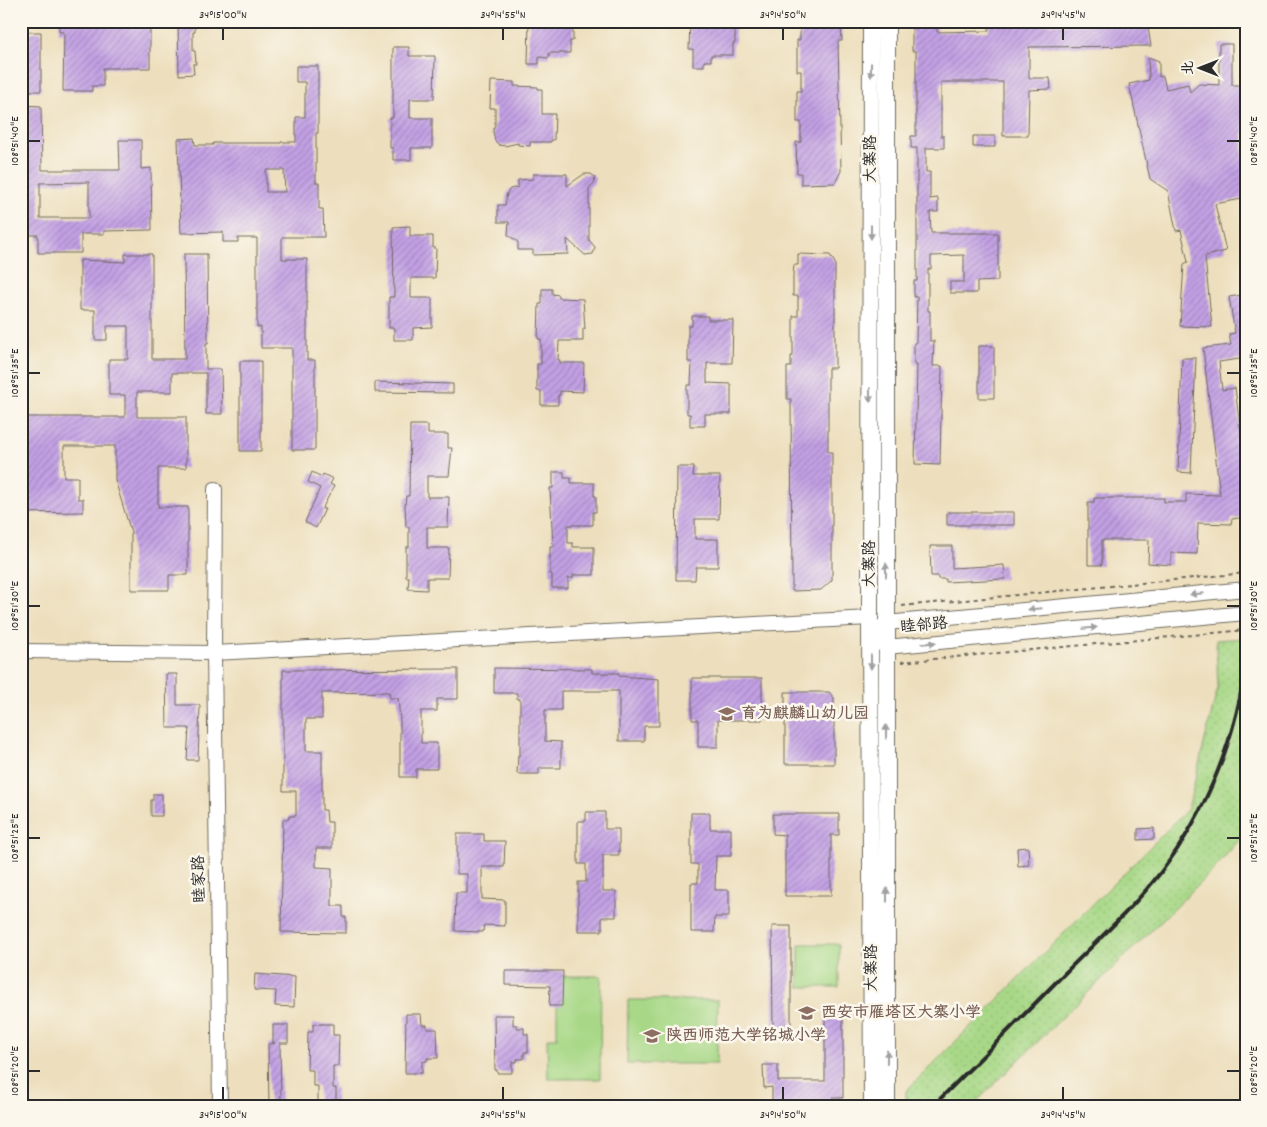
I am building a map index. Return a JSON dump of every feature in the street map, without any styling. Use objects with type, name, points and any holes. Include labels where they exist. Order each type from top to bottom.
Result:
[{"type":"main road","name":"大寨路","points":[[871,21],[870,637],[872,1106]]},
{"type":"main road","name":"大寨路","points":[[887,21],[887,1106]]},
{"type":"street","name":"睦家路","points":[[215,489],[214,653],[220,1106]]},
{"type":"street","name":"睦邻路","points":[[1246,589],[886,615],[870,637],[886,647],[1246,613]]},
{"type":"street","points":[[21,651],[214,653],[870,618]]},
{"type":"path","points":[[886,615],[1246,573]]},
{"type":"path","points":[[886,664],[1246,630]]},
{"type":"green space","points":[[1246,638],[1246,832],[1215,868],[972,1106],[906,1106],[906,1091],[1188,809],[1218,687],[1216,640]]},
{"type":"green space","points":[[799,944],[839,944],[839,987],[799,987]]},
{"type":"green space","points":[[557,976],[601,976],[600,1079],[548,1079],[547,1038],[557,1038]]},
{"type":"green space","points":[[628,1000],[718,1000],[717,1064],[627,1064]]},
{"type":"building","points":[[59,21],[150,21],[150,68],[103,68],[103,86],[92,86],[92,91],[63,91],[64,32],[59,32]]},
{"type":"building","points":[[178,21],[195,21],[193,51],[195,51],[196,64],[193,64],[194,74],[179,75]]},
{"type":"building","points":[[529,21],[570,21],[570,24],[573,24],[573,41],[570,41],[570,53],[549,53],[549,58],[539,57],[539,64],[528,64]]},
{"type":"building","points":[[690,21],[733,21],[735,43],[733,43],[733,55],[711,55],[711,61],[704,61],[704,66],[693,66],[693,49],[689,49]]},
{"type":"building","points":[[800,21],[841,21],[842,41],[838,41],[841,171],[835,183],[801,184],[801,173],[797,173],[796,142],[801,142],[801,122],[797,122],[797,91],[801,91],[801,71],[797,71],[797,40],[800,40]]},
{"type":"building","points":[[912,21],[937,21],[937,32],[989,31],[989,21],[1043,21],[1043,24],[1137,24],[1136,21],[1147,21],[1151,46],[1029,47],[1029,78],[1050,78],[1051,89],[1029,90],[1028,136],[1003,136],[1003,82],[941,82],[941,136],[944,136],[944,148],[926,148],[926,172],[930,172],[930,199],[938,198],[938,212],[930,212],[931,233],[998,233],[998,281],[977,282],[977,293],[950,293],[950,282],[964,282],[964,255],[931,256],[931,269],[928,269],[930,341],[934,341],[933,366],[942,366],[940,465],[915,464],[917,365],[914,365],[914,343],[916,343],[917,297],[914,297],[914,281],[917,281],[917,148],[911,148],[911,136],[916,136],[916,51],[912,51]]},
{"type":"building","points":[[24,32],[41,32],[41,91],[21,91],[21,41],[24,41]]},
{"type":"building","points":[[1219,44],[1232,44],[1232,85],[1244,85],[1242,199],[1215,204],[1226,251],[1206,256],[1205,258],[1212,327],[1180,326],[1184,264],[1188,262],[1181,230],[1176,231],[1168,191],[1150,179],[1129,84],[1149,80],[1148,57],[1159,61],[1159,77],[1163,76],[1166,89],[1188,84],[1190,92],[1199,84],[1219,85]]},
{"type":"building","points":[[393,47],[409,47],[409,56],[435,56],[434,99],[410,99],[410,118],[432,118],[432,148],[411,148],[411,160],[393,160],[393,148],[390,148],[390,118],[393,118]]},
{"type":"building","points":[[296,66],[318,66],[316,183],[319,183],[319,209],[323,209],[324,237],[282,237],[282,259],[307,259],[307,360],[315,360],[315,450],[292,450],[292,348],[261,348],[261,327],[257,327],[257,238],[238,238],[238,242],[223,242],[223,232],[181,233],[178,139],[194,138],[195,145],[296,142],[296,117],[305,117],[305,82],[296,82]],"holes":[[[266,170],[284,170],[285,192],[266,192]]]},
{"type":"building","points":[[491,81],[514,82],[514,86],[538,87],[538,89],[542,89],[542,114],[555,114],[554,140],[551,140],[551,142],[530,142],[530,146],[518,145],[518,143],[505,146],[499,145],[495,141],[493,131],[495,108],[490,108]]},
{"type":"building","points":[[21,105],[41,106],[42,170],[120,170],[119,140],[141,140],[141,169],[151,168],[152,230],[104,231],[104,234],[81,234],[81,253],[38,253],[38,235],[25,235],[25,183],[22,183]],"holes":[[[89,182],[89,218],[40,218],[40,183]]]},
{"type":"building","points":[[973,136],[995,136],[995,147],[973,147]]},
{"type":"building","points":[[533,174],[567,174],[567,186],[584,174],[591,174],[595,177],[594,183],[589,188],[589,240],[595,247],[593,254],[585,255],[567,239],[568,254],[533,255],[533,250],[518,250],[518,242],[508,235],[509,222],[498,222],[498,205],[505,205],[507,193],[510,189],[518,187],[518,180],[533,179]]},
{"type":"building","points":[[410,226],[410,236],[433,236],[433,248],[436,248],[435,278],[411,278],[411,298],[432,298],[432,327],[413,328],[413,340],[394,340],[394,328],[389,328],[389,297],[394,297],[393,227]]},
{"type":"building","points":[[125,254],[152,254],[152,359],[185,359],[184,254],[207,254],[208,343],[206,343],[206,369],[221,369],[222,414],[206,414],[206,373],[172,373],[172,392],[137,392],[137,417],[186,417],[186,468],[158,468],[158,507],[188,507],[188,575],[169,575],[169,590],[131,590],[131,532],[115,480],[115,446],[64,446],[64,477],[78,477],[78,499],[83,499],[83,512],[21,513],[21,442],[24,442],[24,417],[125,417],[125,395],[109,395],[109,359],[128,359],[128,326],[107,326],[107,340],[95,340],[95,310],[80,310],[80,260],[125,262]]},
{"type":"building","points":[[798,254],[830,255],[835,263],[835,368],[828,368],[828,452],[832,452],[832,580],[821,590],[792,591],[791,399],[787,399],[787,367],[791,367],[791,356],[793,356],[793,316],[798,316],[798,296],[793,296],[793,276],[794,265],[798,265]]},
{"type":"building","points":[[542,289],[552,289],[552,294],[559,295],[559,298],[583,299],[585,329],[583,328],[583,341],[559,341],[558,360],[560,360],[560,363],[584,363],[583,392],[560,391],[558,405],[541,405],[541,391],[537,391],[537,364],[541,364],[541,339],[538,339],[539,304],[542,304]]},
{"type":"building","points":[[1242,295],[1245,315],[1242,315],[1246,336],[1246,358],[1219,362],[1222,390],[1235,388],[1246,471],[1246,517],[1232,519],[1231,524],[1198,523],[1197,554],[1171,553],[1171,565],[1148,563],[1149,540],[1102,540],[1102,565],[1088,565],[1088,502],[1094,502],[1094,498],[1164,498],[1164,502],[1186,502],[1186,494],[1220,495],[1203,348],[1231,345],[1229,334],[1235,333],[1229,297]]},
{"type":"building","points":[[692,316],[708,316],[708,320],[733,320],[732,363],[707,363],[707,383],[731,384],[731,414],[705,414],[705,426],[690,426],[690,414],[687,414],[687,385],[691,385],[692,362],[688,362],[688,326],[692,326]]},
{"type":"building","points":[[979,346],[994,346],[994,398],[979,398]]},
{"type":"building","points":[[1182,358],[1196,358],[1191,473],[1178,472]]},
{"type":"building","points":[[240,361],[261,361],[261,451],[240,451]]},
{"type":"building","points":[[375,382],[453,384],[453,393],[375,392]]},
{"type":"building","points":[[410,425],[428,425],[428,434],[448,434],[448,448],[452,448],[449,476],[427,476],[427,497],[449,497],[448,527],[427,527],[427,548],[449,548],[448,578],[427,578],[427,590],[408,589],[409,577],[406,577],[406,547],[409,547],[409,527],[406,527],[405,506],[406,496],[409,496]]},
{"type":"building","points":[[677,467],[694,467],[693,476],[720,476],[719,519],[695,519],[695,539],[718,539],[718,567],[696,567],[695,580],[676,580]]},
{"type":"building","points":[[312,472],[322,477],[323,474],[333,479],[330,484],[334,486],[322,509],[325,509],[316,528],[305,522],[320,488],[308,482]]},
{"type":"building","points":[[553,472],[564,472],[564,478],[571,478],[571,483],[594,483],[594,496],[596,496],[596,512],[593,512],[593,525],[568,525],[568,543],[573,543],[573,547],[594,547],[594,575],[573,575],[573,578],[568,578],[568,588],[552,588],[552,574],[550,574],[550,547],[553,547],[550,488],[553,488]]},
{"type":"building","points":[[947,512],[1014,512],[1014,525],[947,525]]},
{"type":"building","points":[[930,546],[952,546],[952,568],[1004,565],[1005,579],[946,582],[946,579],[938,579],[938,576],[931,576]]},
{"type":"building","points":[[494,668],[592,669],[592,673],[619,673],[619,676],[659,679],[659,726],[644,726],[644,741],[619,741],[619,691],[561,691],[561,710],[545,710],[545,741],[561,742],[561,768],[539,768],[539,774],[517,774],[518,755],[520,755],[520,699],[517,699],[517,693],[494,693]]},
{"type":"building","points":[[458,669],[458,699],[437,699],[437,711],[421,711],[421,743],[437,743],[437,769],[416,769],[416,777],[400,777],[398,698],[390,698],[389,692],[322,693],[322,719],[306,719],[306,751],[322,751],[322,810],[326,810],[327,822],[332,822],[332,848],[316,848],[316,867],[332,868],[332,906],[343,906],[343,917],[346,917],[346,933],[281,932],[283,819],[289,819],[289,816],[296,816],[296,791],[283,791],[283,670]]},
{"type":"building","points":[[166,674],[177,674],[177,705],[200,705],[198,760],[187,760],[189,728],[167,728]]},
{"type":"building","points":[[692,678],[762,678],[762,720],[718,720],[718,747],[698,747],[698,720],[692,720]]},
{"type":"building","points":[[785,692],[829,692],[834,698],[834,764],[785,764]]},
{"type":"building","points":[[153,794],[162,794],[162,816],[151,816]]},
{"type":"building","points":[[586,812],[605,812],[605,829],[619,829],[619,855],[603,855],[603,891],[616,891],[616,917],[602,917],[602,931],[578,931],[578,882],[586,882],[586,864],[578,864],[578,821],[586,821]]},
{"type":"building","points":[[691,813],[710,813],[710,829],[731,829],[731,856],[716,856],[715,890],[729,890],[729,917],[715,917],[714,932],[691,932],[691,883],[698,883],[698,864],[691,864]]},
{"type":"building","points":[[773,814],[839,814],[839,835],[831,835],[831,896],[785,896],[785,835],[773,834]]},
{"type":"building","points":[[1154,828],[1154,839],[1138,840],[1138,829]]},
{"type":"building","points":[[457,834],[484,834],[484,841],[505,841],[504,867],[482,867],[482,899],[505,900],[505,926],[484,925],[483,932],[455,931],[456,893],[467,893],[467,874],[457,874]]},
{"type":"building","points":[[1028,847],[1029,865],[1018,866],[1017,848]]},
{"type":"building","points":[[772,926],[791,926],[791,1030],[773,1030]]},
{"type":"building","points":[[505,971],[563,971],[562,1006],[549,1006],[550,986],[505,985]]},
{"type":"building","points":[[255,974],[295,977],[294,1007],[275,1006],[276,991],[254,990]]},
{"type":"building","points":[[825,1008],[843,1008],[843,1098],[833,1098],[833,1106],[772,1106],[772,1087],[764,1088],[763,1065],[778,1065],[778,1081],[825,1081]]},
{"type":"building","points":[[406,1014],[421,1014],[422,1025],[427,1025],[427,1029],[437,1029],[438,1058],[427,1058],[427,1061],[422,1062],[422,1073],[405,1073]]},
{"type":"building","points":[[494,1015],[513,1015],[513,1025],[517,1025],[517,1028],[524,1028],[524,1034],[528,1034],[528,1052],[524,1052],[524,1059],[517,1059],[517,1062],[512,1062],[512,1073],[497,1073],[497,1070],[495,1070]]},
{"type":"building","points":[[313,1024],[333,1024],[333,1035],[339,1035],[338,1066],[333,1066],[333,1088],[336,1088],[336,1106],[318,1106],[318,1086],[313,1086],[313,1070],[307,1070],[308,1032],[313,1032]]},
{"type":"building","points":[[273,1025],[288,1025],[288,1043],[280,1043],[281,1106],[269,1106],[268,1044],[275,1043],[273,1043]]},
{"type":"railway","points":[[933,1106],[1126,912],[1150,886],[1178,849],[1206,798],[1228,744],[1242,687],[1246,659]]},
{"type":"place","name":"育为麒麟山幼儿园","points":[[727,714]]},
{"type":"place","name":"西安市雁塔区大寨小学","points":[[807,1013]]},
{"type":"place","name":"陕西师范大学铭城小学","points":[[652,1036]]}]
